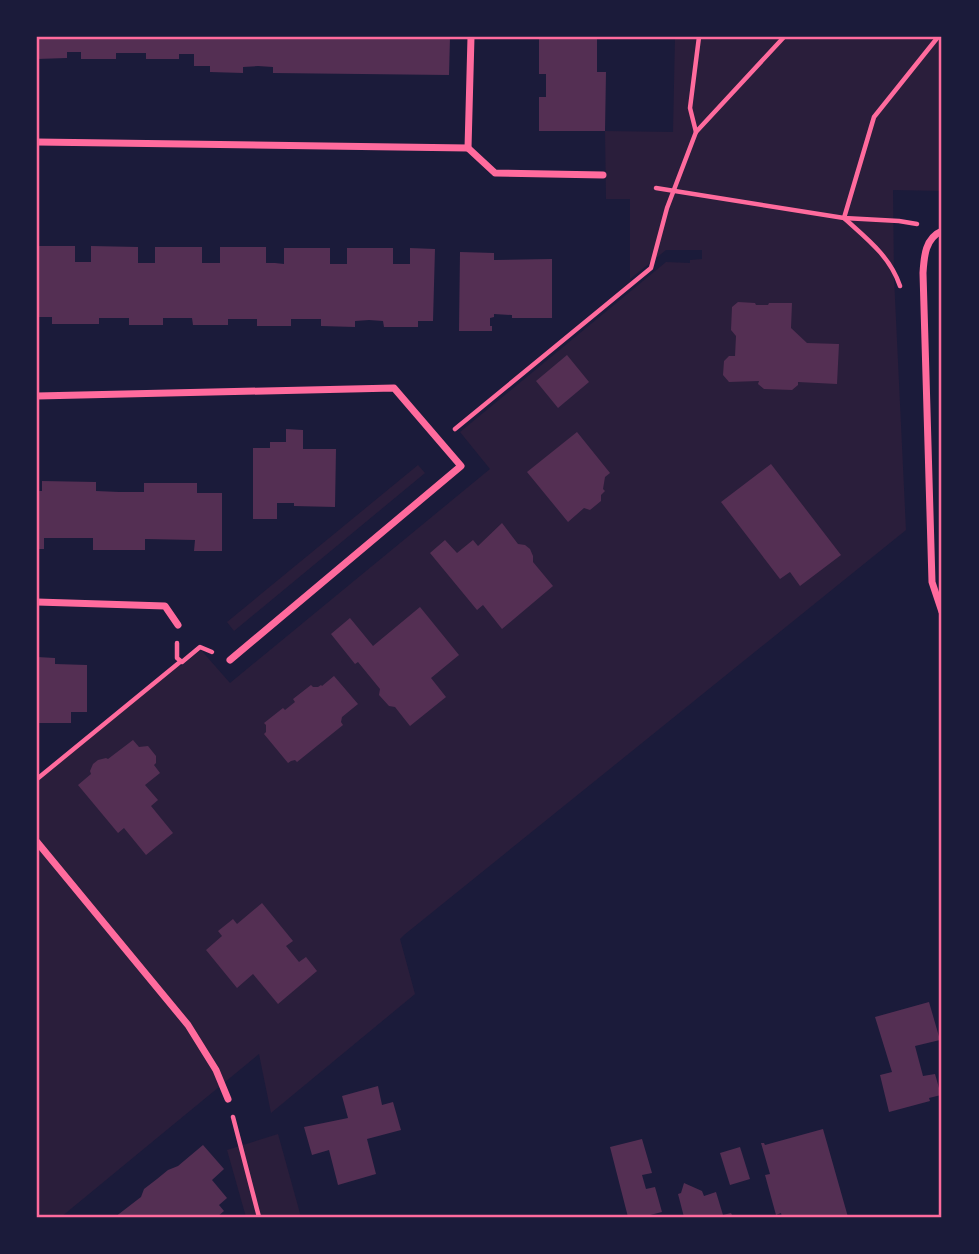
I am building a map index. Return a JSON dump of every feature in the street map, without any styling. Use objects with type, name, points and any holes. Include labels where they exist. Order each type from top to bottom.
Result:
[{"type":"street","points":[[468,148],[471,37]]},
{"type":"street","points":[[37,142],[468,148],[495,173],[603,175]]},
{"type":"street","points":[[942,231],[936,233],[929,242],[924,256],[923,273],[932,582],[942,612]]},
{"type":"street","points":[[37,396],[394,388],[461,466],[230,660]]},
{"type":"street","points":[[37,603],[165,606],[178,625]]},
{"type":"street","points":[[37,842],[188,1025],[216,1070],[228,1100]]},
{"type":"path","points":[[695,132],[690,108],[699,37]]},
{"type":"path","points":[[456,428],[651,268],[667,208],[695,132],[784,37]]},
{"type":"path","points":[[844,218],[874,117],[938,37]]},
{"type":"path","points":[[656,188],[844,218],[921,225]]},
{"type":"path","points":[[844,218],[878,248],[896,274],[902,292]]},
{"type":"path","points":[[37,779],[200,647]]},
{"type":"path","points":[[228,1100],[259,1217]]},
{"type":"shaded area","points":[[675,37],[942,37],[942,191],[893,190],[894,278],[906,530],[404,935],[400,939],[415,994],[271,1113],[259,1054],[61,1217],[37,1217],[37,781],[179,664],[181,666],[201,650],[230,683],[490,469],[460,432],[666,262],[690,263],[690,260],[702,259],[702,250],[666,250],[630,279],[630,199],[606,199],[605,131],[673,132]]},
{"type":"shaded area","points":[[418,465],[425,473],[234,631],[227,622]]},
{"type":"shaded area","points":[[278,1134],[301,1217],[246,1217],[227,1150]]},
{"type":"building","points":[[37,37],[450,37],[449,75],[273,73],[273,67],[258,66],[243,67],[243,73],[210,72],[210,66],[194,66],[194,54],[179,54],[179,59],[146,59],[146,53],[116,53],[116,59],[81,59],[81,52],[67,52],[67,58],[37,59]]},
{"type":"building","points":[[539,37],[597,37],[597,72],[606,72],[605,131],[539,131],[539,97],[546,97],[546,74],[539,74]]},
{"type":"building","points":[[37,246],[75,246],[75,262],[91,262],[91,246],[138,247],[138,263],[155,263],[155,247],[202,247],[202,263],[220,263],[220,247],[266,247],[266,263],[284,264],[284,248],[330,248],[330,264],[347,264],[347,248],[393,248],[393,264],[410,264],[410,248],[435,249],[433,321],[418,321],[418,327],[384,327],[383,321],[369,320],[355,321],[355,327],[321,326],[321,319],[291,319],[291,326],[257,326],[257,319],[228,319],[228,325],[193,325],[192,318],[163,318],[163,325],[129,325],[129,318],[99,318],[99,324],[52,324],[52,317],[37,317]]},
{"type":"building","points":[[460,252],[494,253],[494,260],[552,259],[552,318],[512,318],[512,315],[494,314],[494,317],[490,318],[492,331],[459,331]]},
{"type":"building","points":[[738,302],[756,305],[792,303],[791,328],[807,343],[839,344],[837,384],[798,382],[792,390],[764,389],[758,384],[759,381],[729,382],[723,375],[724,361],[729,356],[735,356],[736,336],[731,330],[732,307]]},
{"type":"building","points":[[567,355],[589,382],[558,408],[536,381]]},
{"type":"building","points":[[286,429],[303,430],[303,449],[336,449],[335,507],[277,503],[277,519],[253,519],[253,448],[270,448],[270,442],[286,442]]},
{"type":"building","points":[[577,432],[610,473],[605,477],[605,491],[601,495],[601,501],[590,510],[584,508],[568,522],[527,472]]},
{"type":"building","points":[[771,464],[841,555],[800,586],[790,572],[780,579],[721,502]]},
{"type":"building","points":[[42,481],[96,482],[96,491],[119,492],[144,492],[144,483],[197,483],[197,493],[222,493],[222,551],[194,551],[195,540],[145,539],[145,550],[93,550],[93,538],[44,538],[44,549],[37,549],[37,491],[42,491]]},
{"type":"building","points":[[502,523],[518,544],[530,549],[533,562],[553,586],[502,629],[483,605],[477,610],[430,553],[445,540],[457,553],[473,540],[478,546]]},
{"type":"building","points":[[420,607],[459,655],[431,678],[446,697],[410,726],[395,707],[389,706],[379,695],[380,689],[331,634],[350,618],[373,646]]},
{"type":"building","points":[[37,657],[55,658],[55,664],[87,665],[87,712],[71,712],[71,723],[37,723]]},
{"type":"building","points":[[334,676],[358,704],[342,717],[343,725],[297,762],[295,760],[288,763],[264,734],[264,723],[295,702],[293,699],[311,685],[322,686]]},
{"type":"building","points":[[133,740],[139,747],[148,746],[156,756],[154,765],[160,773],[145,785],[158,800],[151,806],[173,833],[146,855],[124,828],[118,833],[78,785],[91,774],[93,764],[98,760],[108,759]]},
{"type":"building","points":[[262,903],[293,941],[286,946],[299,962],[306,957],[317,971],[278,1004],[253,974],[237,988],[206,950],[222,936],[218,931],[233,919],[237,924]]},
{"type":"building","points":[[929,1002],[940,1040],[915,1046],[923,1076],[935,1074],[941,1095],[929,1098],[930,1101],[889,1112],[880,1075],[892,1072],[875,1017]]},
{"type":"building","points":[[378,1086],[382,1105],[393,1102],[401,1130],[367,1139],[376,1174],[338,1185],[329,1150],[312,1155],[304,1127],[348,1118],[342,1096]]},
{"type":"building","points":[[823,1129],[848,1217],[782,1217],[781,1213],[776,1215],[765,1175],[770,1174],[761,1143],[765,1145]]},
{"type":"building","points":[[642,1139],[652,1173],[642,1175],[646,1189],[655,1187],[662,1212],[628,1217],[610,1147]]},
{"type":"building","points":[[203,1145],[224,1169],[212,1180],[227,1198],[219,1205],[224,1211],[217,1217],[115,1217],[141,1197],[144,1189]]},
{"type":"building","points":[[740,1147],[750,1179],[730,1185],[720,1153]]},
{"type":"building","points":[[684,1183],[702,1191],[704,1196],[716,1192],[723,1215],[731,1213],[733,1217],[684,1217],[678,1194],[681,1193]]}]
